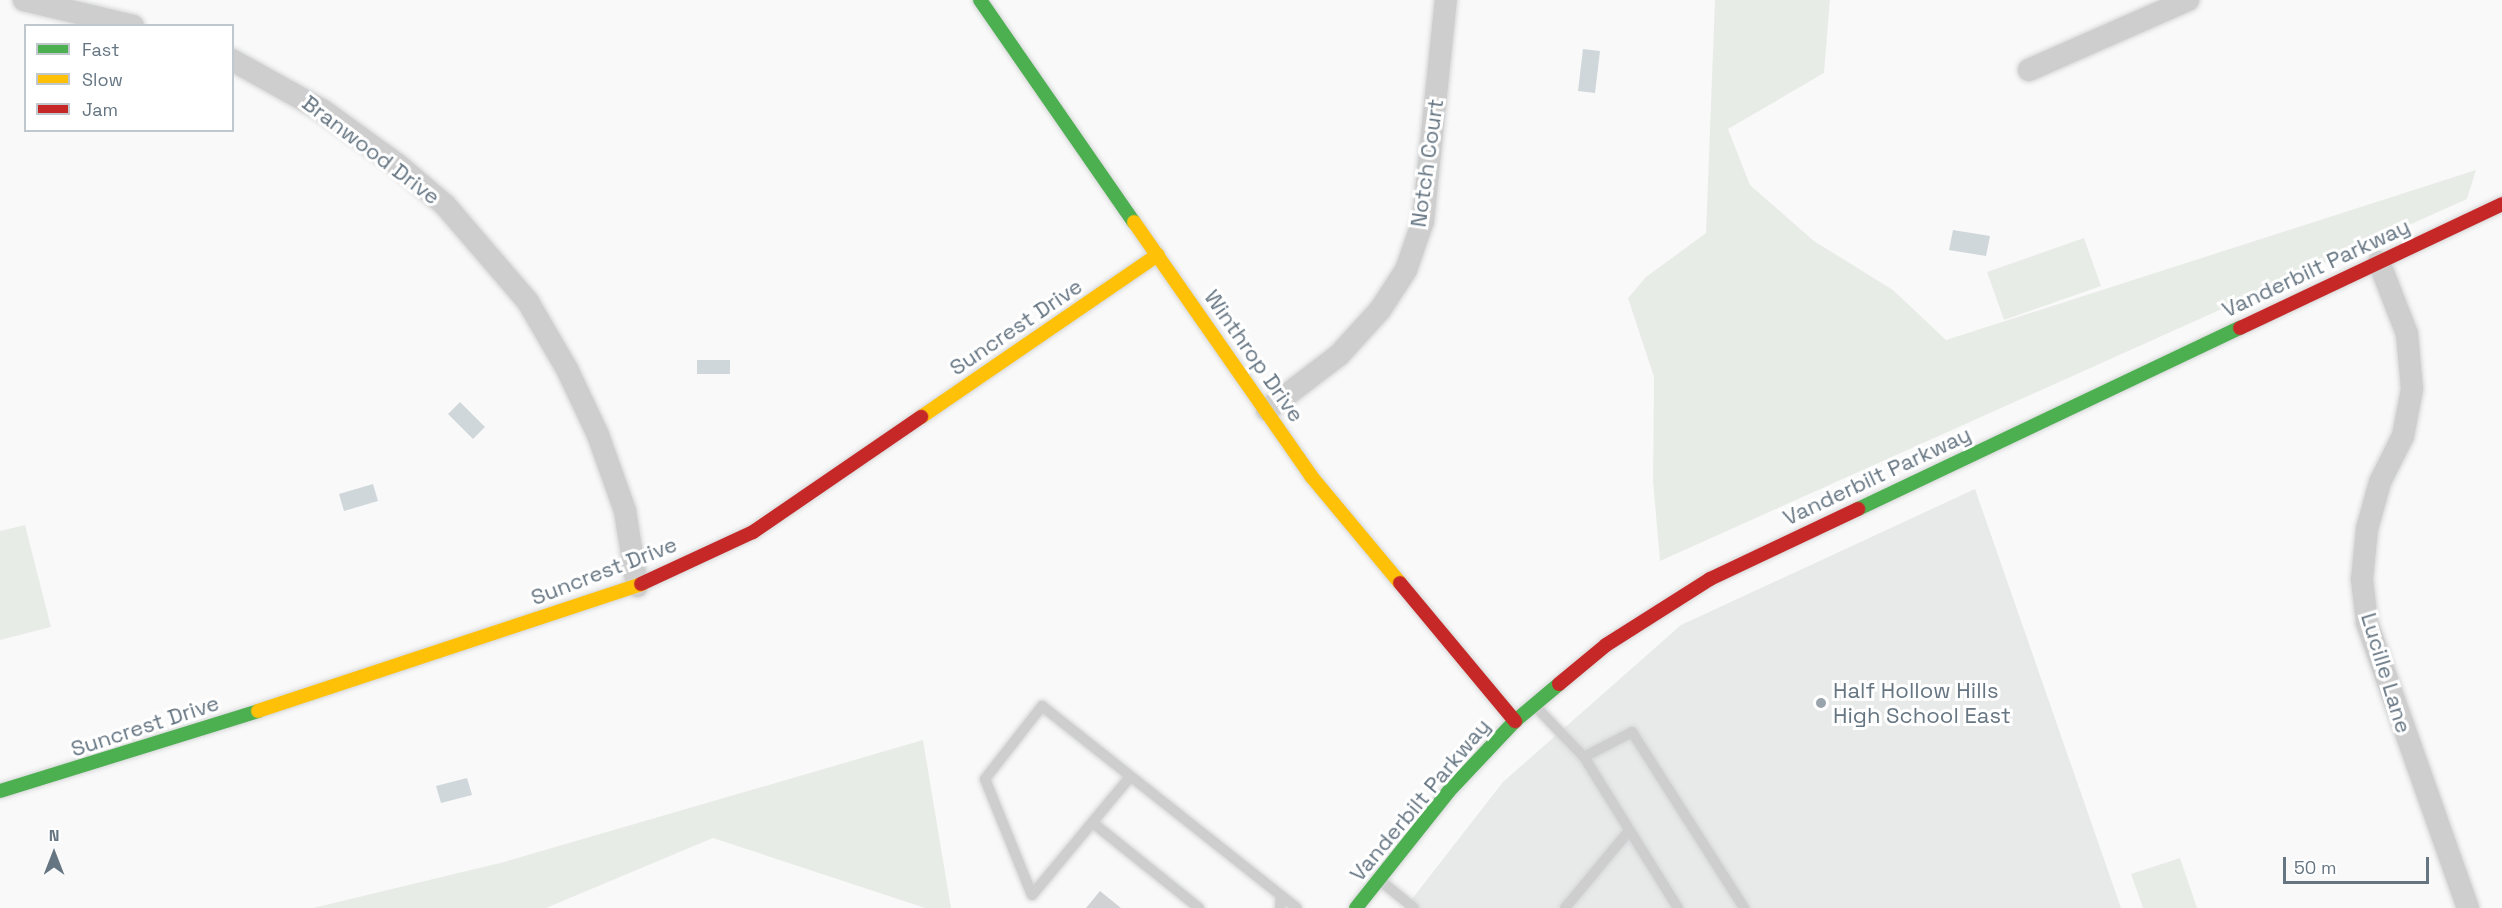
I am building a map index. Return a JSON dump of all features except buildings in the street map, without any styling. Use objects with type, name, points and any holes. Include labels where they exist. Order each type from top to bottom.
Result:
[{"type":"street","points":[[24,0],[125,24]]},
{"type":"street","name":"Winthrop Drive","points":[[980,0],[1311,476],[1515,721]]},
{"type":"street","name":"Notch Court","points":[[1267,410],[1339,355],[1380,310],[1406,270],[1423,221],[1446,0]]},
{"type":"street","points":[[2029,70],[2188,0]]},
{"type":"street","name":"Branwood Drive","points":[[234,61],[322,110],[397,164],[445,205],[528,302],[567,369],[598,435],[625,511],[637,586]]},
{"type":"street","name":"Vanderbilt Parkway","points":[[1356,908],[1449,791],[1515,721],[1606,645],[1710,579],[2502,204]]},
{"type":"street","name":"Suncrest Drive","points":[[0,791],[83,768],[637,586],[753,532],[1158,255]]},
{"type":"street","name":"Lucille Lane","points":[[2379,262],[2407,334],[2412,389],[2403,436],[2380,482],[2367,529],[2362,579],[2367,623],[2468,908]]},
{"type":"lane","points":[[1534,704],[1584,757],[1678,908]]},
{"type":"lane","points":[[1130,777],[1032,895],[985,779],[1042,706],[1297,908]]},
{"type":"lane","points":[[1584,757],[1632,732],[1744,908]]},
{"type":"lane","points":[[1093,823],[1199,908]]},
{"type":"lane","points":[[1565,908],[1629,831]]},
{"type":"lane","points":[[1379,879],[1414,908]]},
{"type":"lane","points":[[1280,908],[1281,896]]},
{"type":"shaded area","points":[[1715,0],[1830,0],[1824,73],[1728,129],[1750,185],[1814,241],[1893,290],[1946,340],[2476,170],[2467,199],[1660,561],[1653,481],[1654,377],[1628,298],[1646,277],[1706,233]]},
{"type":"shaded area","points":[[1583,49],[1600,51],[1595,93],[1578,91]]},
{"type":"shaded area","points":[[1953,230],[1990,236],[1986,256],[1949,250]]},
{"type":"shaded area","points":[[2084,238],[2101,286],[2004,320],[1987,272]]},
{"type":"shaded area","points":[[697,360],[730,360],[730,374],[697,374]]},
{"type":"shaded area","points":[[460,402],[485,427],[473,439],[448,414]]},
{"type":"shaded area","points":[[373,484],[378,501],[344,511],[339,494]]},
{"type":"shaded area","name":"Half Hollow Hills High School East","points":[[1975,489],[2121,908],[1405,908],[1503,782],[1681,625]]},
{"type":"shaded area","points":[[25,525],[51,627],[0,640],[0,531]]},
{"type":"shaded area","points":[[923,740],[951,908],[925,908],[713,838],[546,908],[313,908],[504,862]]},
{"type":"shaded area","points":[[467,778],[472,795],[441,803],[436,786]]},
{"type":"shaded area","points":[[2180,858],[2197,908],[2143,908],[2131,874]]},
{"type":"traffic: fast","points":[[980,0],[1134,222]]},
{"type":"traffic: fast","points":[[1858,509],[2240,328]]},
{"type":"traffic: fast","points":[[1356,908],[1449,791],[1515,721],[1559,684]]},
{"type":"traffic: fast","points":[[0,791],[258,711]]},
{"type":"traffic: slow","points":[[1134,222],[1311,476],[1400,583]]},
{"type":"traffic: slow","points":[[921,417],[1158,255]]},
{"type":"traffic: slow","points":[[258,711],[641,584]]},
{"type":"traffic: jam","points":[[2240,328],[2502,204]]},
{"type":"traffic: jam","points":[[641,584],[753,532],[921,417]]},
{"type":"traffic: jam","points":[[1559,684],[1606,645],[1710,579],[1858,509]]},
{"type":"traffic: jam","points":[[1400,583],[1515,721]]},
{"type":"place","name":"Half Hollow Hills High School East","points":[[1821,703]]}]
